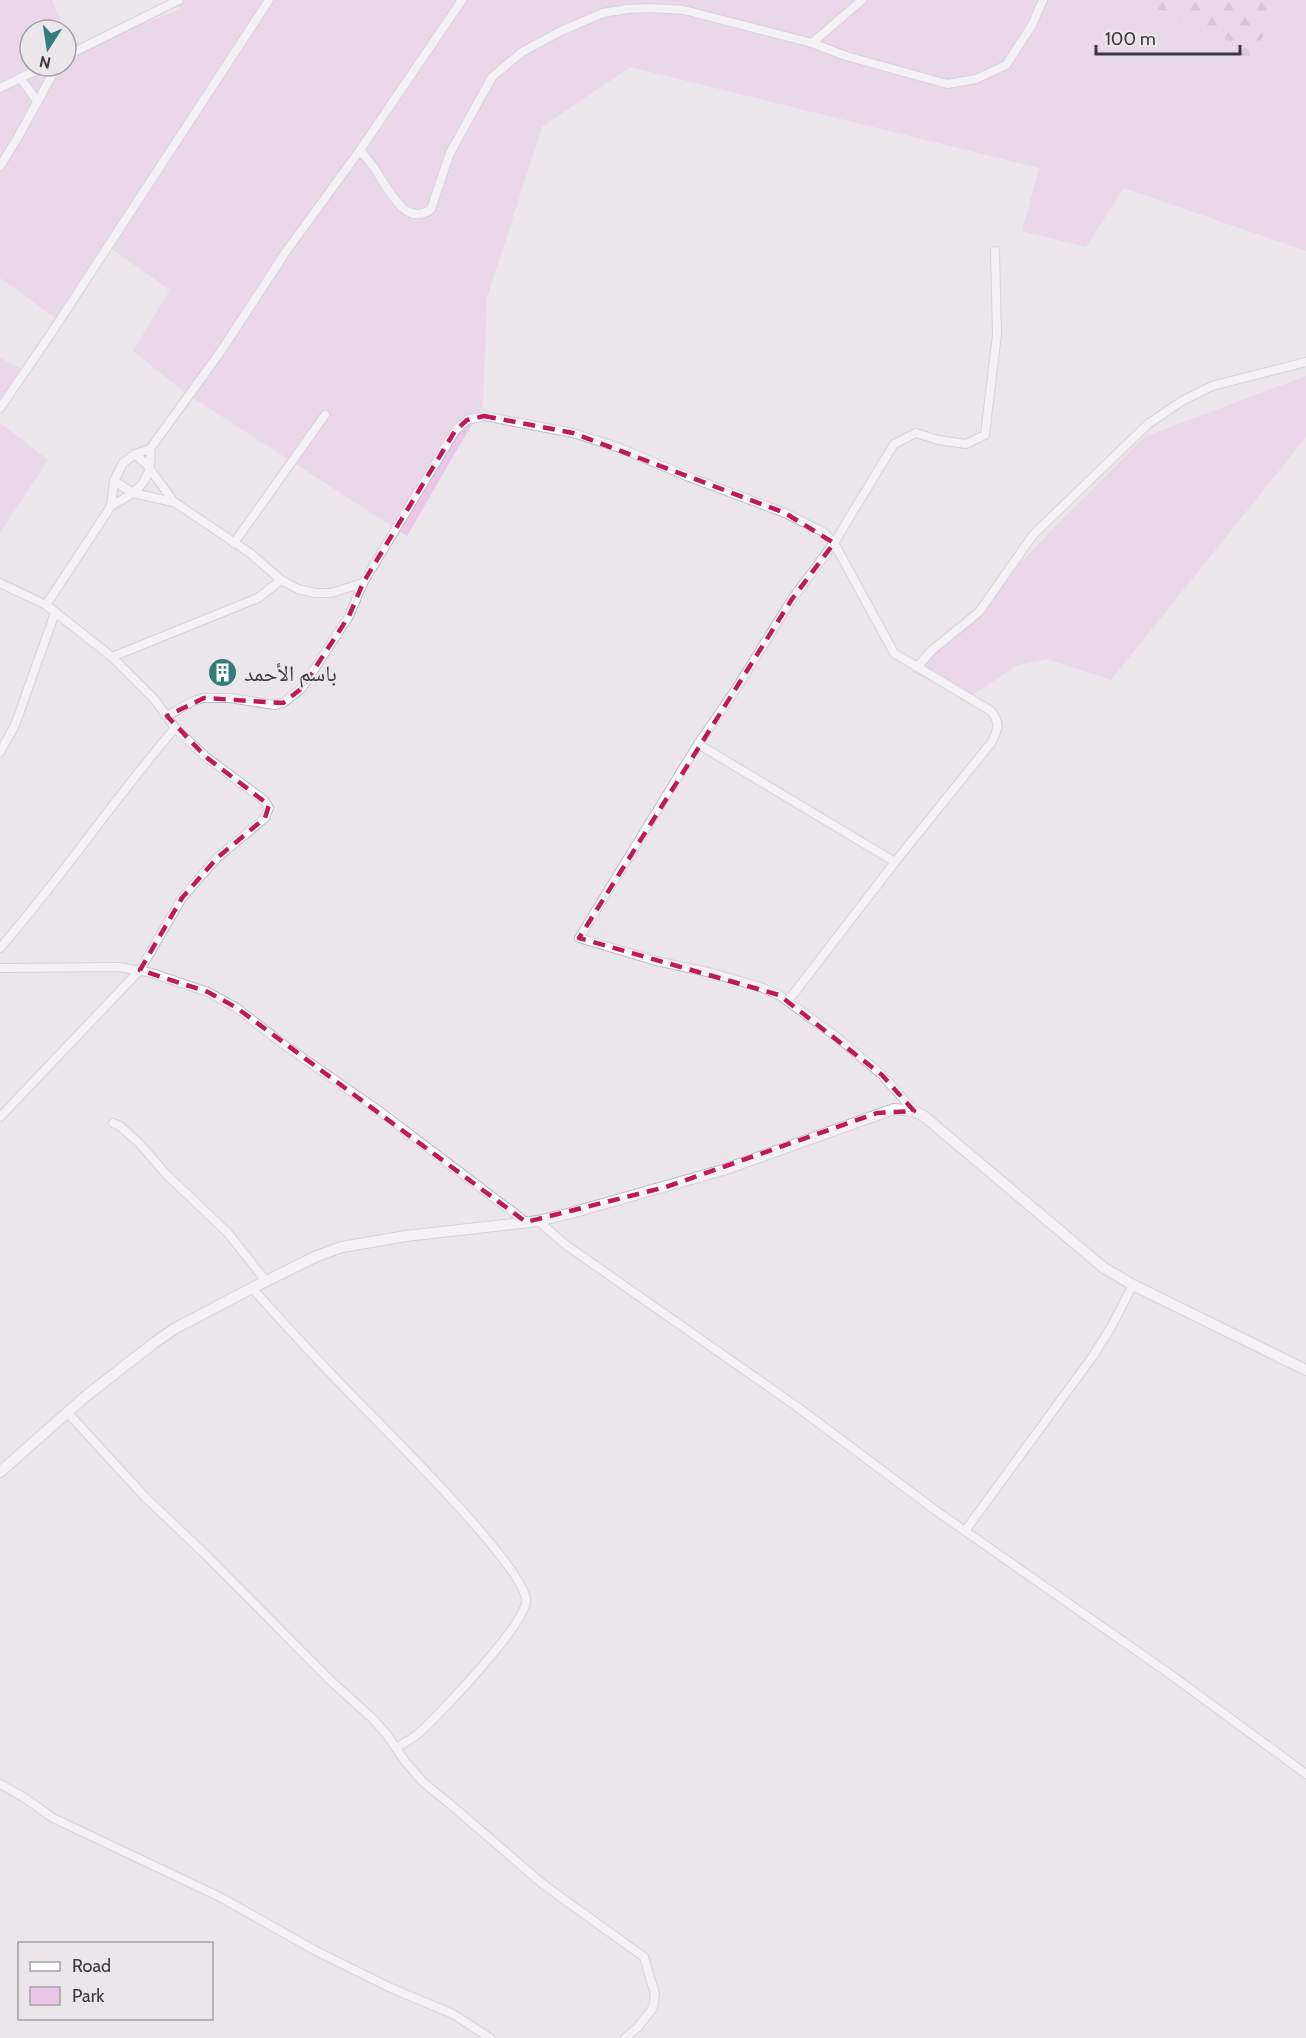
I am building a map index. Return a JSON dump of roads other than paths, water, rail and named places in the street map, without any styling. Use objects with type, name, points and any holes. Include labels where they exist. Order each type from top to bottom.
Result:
[{"type":"street","points":[[78,50],[179,0]]},
{"type":"street","points":[[0,408],[269,0]]},
{"type":"street","points":[[111,506],[114,481],[123,464],[135,454],[150,449],[221,351],[285,253],[360,150],[462,0]]},
{"type":"street","points":[[812,44],[862,0]]},
{"type":"street","points":[[360,150],[403,209],[416,214],[424,214],[431,209],[450,153],[492,77],[522,52],[561,31],[603,13],[627,9],[684,10],[812,44],[846,56],[947,84],[976,79],[1006,65],[1032,25],[1043,0]]},
{"type":"street","points":[[0,88],[20,78],[38,102]]},
{"type":"street","points":[[0,166],[51,78]]},
{"type":"street","points":[[994,251],[997,334],[985,435],[966,444],[938,440],[916,433],[894,444],[834,543],[792,599],[736,689],[698,744],[579,938],[645,959],[712,973],[742,982],[771,992],[788,1001],[838,1038],[882,1075],[914,1112],[931,1122],[1104,1268],[1133,1285],[1306,1370]]},
{"type":"street","points":[[917,667],[931,651],[979,612],[1033,535],[1148,424],[1182,400],[1212,386],[1306,362]]},
{"type":"street","points":[[234,543],[324,415]]},
{"type":"street","points":[[167,716],[204,698],[230,698],[274,705],[289,699],[302,688],[349,616],[363,583],[455,431],[467,420],[484,416],[573,433],[620,448],[688,477],[785,513],[823,532],[834,543],[894,653],[991,711],[997,718],[998,725],[991,743],[895,862],[788,1001]]},
{"type":"street","points":[[46,605],[111,506],[133,493],[151,472],[150,449]]},
{"type":"street","points":[[135,454],[142,459],[174,502],[250,553],[281,580],[298,589],[323,593],[346,590],[363,583]]},
{"type":"street","points":[[114,481],[120,487],[133,493],[174,502]]},
{"type":"street","points":[[112,657],[258,598],[281,580]]},
{"type":"street","points":[[0,583],[46,605],[112,657],[155,700],[175,728],[206,757],[258,794],[269,808],[265,818],[218,858],[182,898],[140,970],[0,1117]]},
{"type":"street","points":[[0,752],[15,725],[55,613]]},
{"type":"street","points":[[0,948],[31,912],[142,766],[175,728]]},
{"type":"street","points":[[698,744],[895,862]]},
{"type":"street","points":[[0,968],[119,967],[180,981],[208,992],[237,1008],[283,1044],[444,1158],[526,1222]]},
{"type":"street","points":[[0,1472],[67,1412],[160,1338],[317,1256],[342,1247],[415,1235],[538,1221],[723,1170],[877,1113],[894,1109],[914,1112]]},
{"type":"street","points":[[113,1123],[120,1126],[140,1144],[166,1174],[228,1233],[267,1281]]},
{"type":"street","points":[[538,1221],[566,1245],[796,1406],[965,1531],[1167,1672],[1306,1774]]},
{"type":"street","points":[[965,1531],[1093,1356],[1133,1285]]},
{"type":"street","points":[[252,1288],[293,1335],[465,1513],[503,1559],[526,1597],[524,1612],[444,1709],[417,1735],[396,1748]]},
{"type":"street","points":[[67,1412],[145,1497],[330,1680],[373,1719],[423,1782],[544,1885],[644,1957],[655,1994],[654,2008],[625,2038]]},
{"type":"street","points":[[0,1784],[53,1818],[220,1897],[316,1951],[391,1988],[453,2014],[490,2038]]},
{"type":"place","name":"باسم الأحمد","points":[[223,673]]}]
